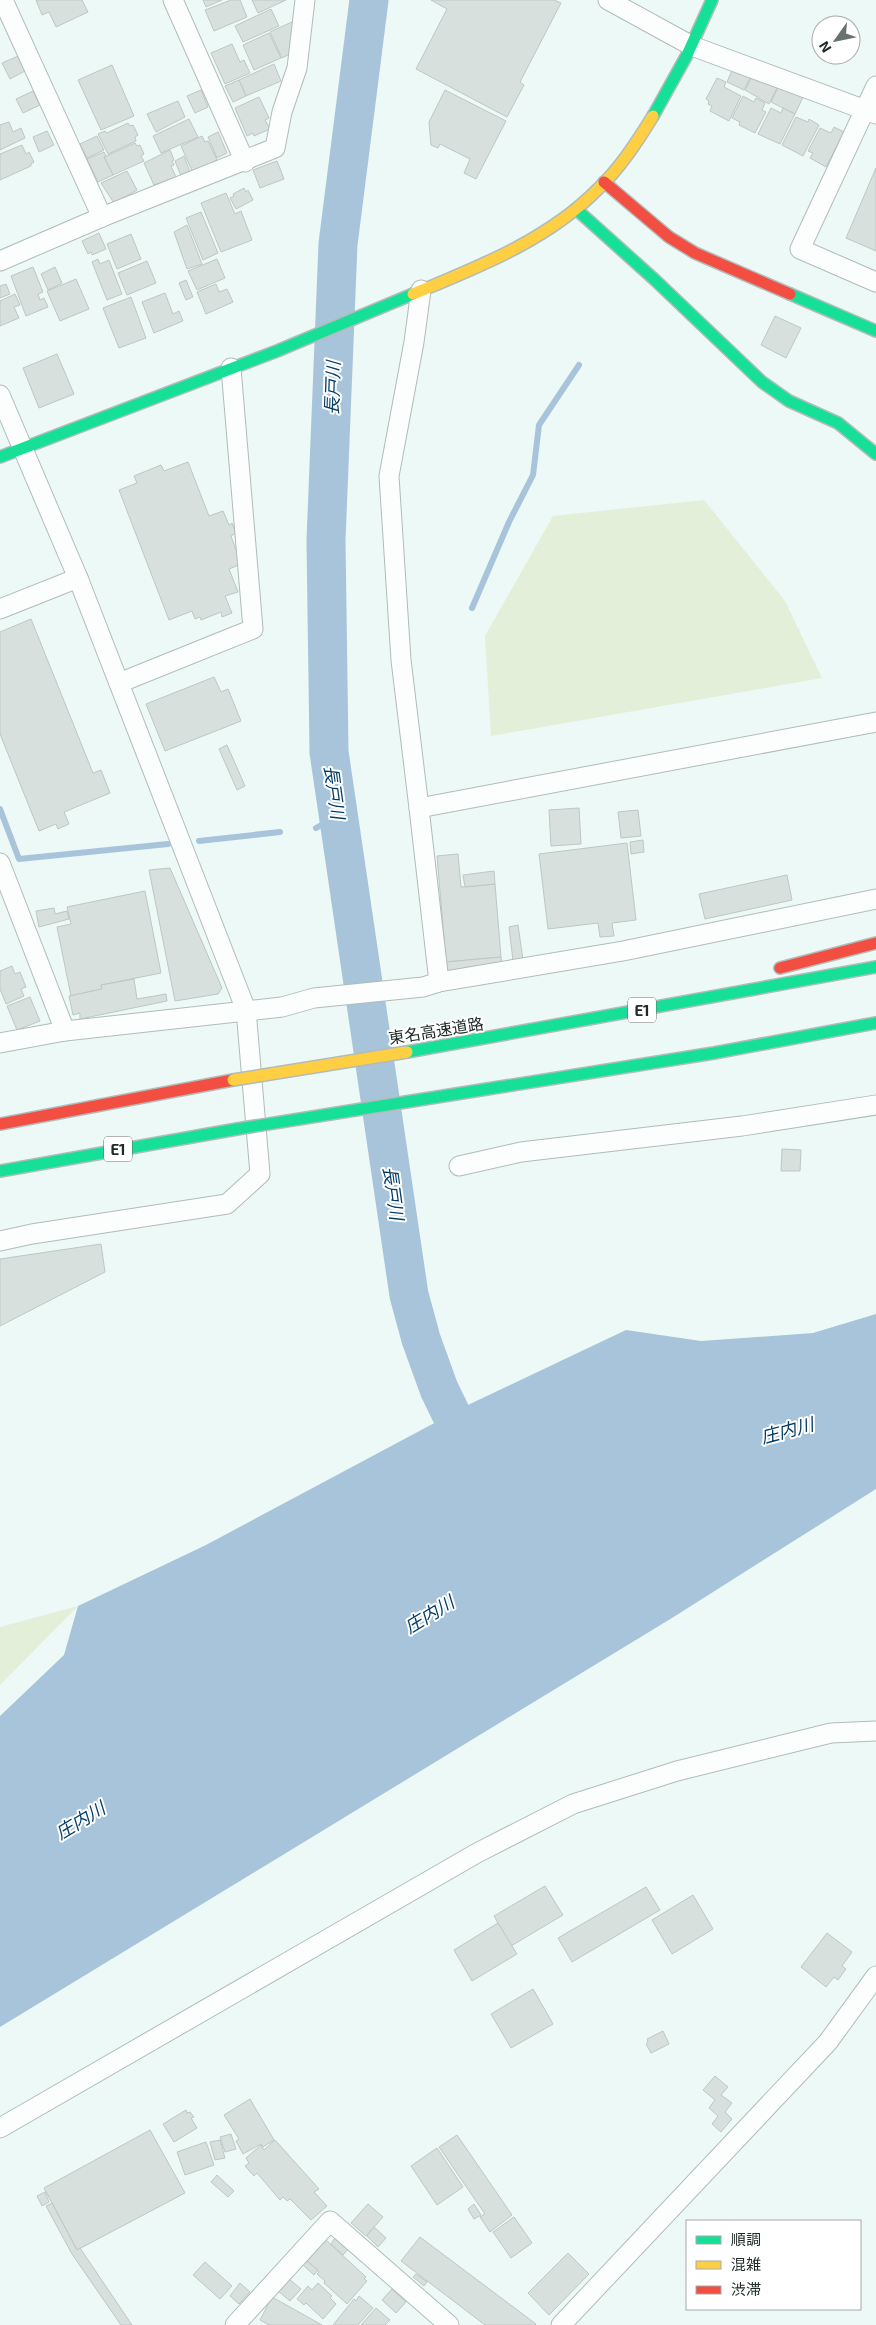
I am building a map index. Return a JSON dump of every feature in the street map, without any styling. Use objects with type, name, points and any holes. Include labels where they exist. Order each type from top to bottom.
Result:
[{"type":"main road","points":[[0,457],[279,350],[478,266],[532,237],[576,209],[604,182],[640,137],[692,46],[712,0]]},
{"type":"main road","points":[[604,182],[669,237],[695,253],[876,331]]},
{"type":"main road","points":[[576,209],[655,280],[762,382],[789,401],[838,423],[867,430]]},
{"type":"main road","points":[[838,423],[876,454]]},
{"type":"main road","points":[[769,971],[876,943]]},
{"type":"main road","name":"東名高速道路","points":[[0,1124],[233,1080],[479,1040],[876,967]]},
{"type":"main road","points":[[479,1040],[572,1022],[725,983]]},
{"type":"main road","name":"E1","points":[[0,1171],[53,1160],[237,1129],[714,1053],[876,1024]]},
{"type":"street","points":[[3,0],[102,217]]},
{"type":"street","points":[[173,0],[245,162]]},
{"type":"street","points":[[0,261],[102,217],[245,162],[275,148],[282,112],[297,68],[305,0]]},
{"type":"street","points":[[608,0],[692,46],[871,111]]},
{"type":"street","points":[[876,86],[871,111],[800,249],[876,282]]},
{"type":"street","points":[[421,290],[414,342],[389,476],[401,660],[419,808],[431,984]]},
{"type":"street","points":[[119,683],[253,629],[231,368]]},
{"type":"street","points":[[0,395],[78,578],[246,1010],[260,1174],[227,1204],[32,1234],[0,1241]]},
{"type":"street","points":[[0,609],[78,578]]},
{"type":"street","points":[[419,808],[876,722]]},
{"type":"street","points":[[0,863],[65,1031]]},
{"type":"street","points":[[0,1043],[65,1031],[282,1007],[314,998],[431,984],[623,951],[876,899]]},
{"type":"street","points":[[459,1166],[521,1152],[742,1126],[876,1105]]},
{"type":"street","points":[[0,2128],[477,1853],[573,1804],[677,1771],[831,1733],[876,1731]]},
{"type":"street","points":[[561,2325],[828,2042],[876,1976]]},
{"type":"street","points":[[235,2325],[330,2221],[449,2325]]},
{"type":"green space","points":[[704,500],[785,601],[822,678],[491,736],[485,636],[553,516]]},
{"type":"green space","points":[[78,1606],[0,1685],[0,1627]]},
{"type":"water","name":"庄内川","points":[[876,1314],[876,1489],[672,1618],[0,2027],[0,1716],[64,1655],[78,1606],[206,1545],[470,1404],[626,1330],[701,1341],[813,1333]]},
{"type":"building","points":[[36,0],[82,0],[88,12],[56,27],[49,12],[42,15]]},
{"type":"building","points":[[203,0],[222,0],[206,7]]},
{"type":"building","points":[[231,0],[240,0],[247,17],[214,31],[205,10]]},
{"type":"building","points":[[252,0],[286,0],[258,13]]},
{"type":"building","points":[[431,0],[554,0],[561,3],[520,82],[524,85],[507,117],[416,69],[447,9]]},
{"type":"building","points":[[271,9],[279,26],[243,42],[235,26]]},
{"type":"building","points":[[294,21],[290,54],[282,58],[270,32]]},
{"type":"building","points":[[269,33],[281,58],[254,70],[243,45]]},
{"type":"building","points":[[232,44],[240,62],[244,60],[250,73],[225,84],[211,53]]},
{"type":"building","points":[[18,56],[25,71],[10,79],[2,63]]},
{"type":"building","points":[[274,64],[281,81],[246,96],[239,80]]},
{"type":"building","points":[[112,65],[134,116],[101,130],[78,80]]},
{"type":"building","points":[[734,66],[752,74],[744,90],[727,82]]},
{"type":"building","points":[[753,74],[778,86],[769,104],[745,90]]},
{"type":"building","points":[[717,78],[726,82],[724,87],[741,96],[729,121],[710,111],[712,106],[708,104],[709,101],[706,99]]},
{"type":"building","points":[[239,80],[246,96],[233,102],[225,86]]},
{"type":"building","points":[[779,85],[803,97],[795,114],[771,102]]},
{"type":"building","points":[[201,90],[208,107],[195,113],[187,96]]},
{"type":"building","points":[[445,90],[506,121],[476,179],[464,173],[470,159],[440,144],[438,148],[431,145],[429,122]]},
{"type":"building","points":[[33,91],[40,105],[23,113],[16,99]]},
{"type":"building","points":[[743,96],[754,102],[756,98],[765,103],[762,110],[766,112],[755,133],[739,125],[740,122],[732,118]]},
{"type":"building","points":[[259,97],[269,118],[265,120],[270,129],[254,136],[253,133],[247,136],[235,108]]},
{"type":"building","points":[[178,101],[185,117],[156,132],[147,114]]},
{"type":"building","points":[[771,108],[781,113],[783,108],[795,114],[780,144],[758,134]]},
{"type":"building","points":[[796,117],[808,122],[809,119],[819,125],[803,156],[782,145]]},
{"type":"building","points":[[189,119],[198,137],[161,153],[153,136]]},
{"type":"building","points":[[9,122],[13,132],[21,128],[25,138],[0,150],[0,125]]},
{"type":"building","points":[[128,123],[130,126],[133,125],[138,135],[135,137],[136,141],[108,154],[98,134],[105,131],[107,133]]},
{"type":"building","points":[[834,127],[844,132],[826,167],[810,158],[813,153],[808,151],[820,128],[831,133]]},
{"type":"building","points":[[47,131],[54,145],[39,152],[33,137]]},
{"type":"building","points":[[218,132],[227,153],[217,158],[208,137]]},
{"type":"building","points":[[97,136],[104,150],[87,158],[80,144]]},
{"type":"building","points":[[202,136],[205,142],[208,141],[217,160],[214,161],[215,163],[193,173],[181,146]]},
{"type":"building","points":[[135,143],[137,146],[140,145],[144,154],[141,156],[144,161],[113,175],[104,157]]},
{"type":"building","points":[[22,145],[26,154],[29,152],[34,162],[31,166],[0,180],[0,154]]},
{"type":"building","points":[[170,150],[174,160],[172,161],[174,165],[171,166],[176,177],[154,185],[144,163]]},
{"type":"building","points":[[104,152],[106,156],[104,157],[113,175],[98,182],[87,159]]},
{"type":"building","points":[[184,156],[190,172],[181,176],[175,161]]},
{"type":"building","points":[[277,161],[284,179],[260,188],[253,170]]},
{"type":"building","points":[[876,168],[876,251],[846,238]]},
{"type":"building","points":[[127,171],[137,190],[114,203],[101,183]]},
{"type":"building","points":[[244,188],[246,192],[248,190],[253,200],[236,209],[230,198],[234,196],[233,194]]},
{"type":"building","points":[[226,193],[235,214],[241,211],[252,240],[221,252],[201,203]]},
{"type":"building","points":[[201,212],[218,253],[203,260],[186,218]]},
{"type":"building","points":[[187,225],[202,264],[187,269],[174,232]]},
{"type":"building","points":[[99,233],[106,249],[92,255],[91,252],[88,254],[82,241]]},
{"type":"building","points":[[131,234],[141,259],[117,269],[107,244]]},
{"type":"building","points":[[98,259],[100,264],[109,260],[122,294],[107,300],[92,262]]},
{"type":"building","points":[[217,259],[225,278],[197,290],[188,271]]},
{"type":"building","points":[[147,261],[156,283],[127,295],[118,273]]},
{"type":"building","points":[[33,267],[43,292],[38,294],[40,300],[44,298],[48,307],[26,316],[11,276]]},
{"type":"building","points":[[55,267],[62,283],[48,290],[41,274]]},
{"type":"building","points":[[76,279],[89,309],[60,321],[47,291]]},
{"type":"building","points":[[186,280],[193,297],[186,300],[179,283]]},
{"type":"building","points":[[6,284],[10,294],[0,298],[0,286]]},
{"type":"building","points":[[216,284],[219,292],[227,289],[233,302],[206,314],[197,292]]},
{"type":"building","points":[[165,293],[173,314],[179,311],[183,321],[154,333],[142,302]]},
{"type":"building","points":[[15,294],[20,305],[14,307],[19,318],[0,326],[0,301]]},
{"type":"building","points":[[131,297],[146,338],[119,348],[103,308]]},
{"type":"building","points":[[775,316],[801,328],[786,358],[761,345]]},
{"type":"building","points":[[57,354],[74,394],[39,408],[23,368]]},
{"type":"building","points":[[188,462],[209,516],[223,511],[229,525],[232,523],[236,533],[231,536],[241,564],[229,569],[238,592],[225,596],[232,613],[222,617],[221,612],[201,620],[200,617],[195,619],[192,611],[169,620],[119,490],[137,483],[134,476],[161,465],[164,471]]},
{"type":"building","points":[[31,619],[93,773],[101,770],[110,793],[64,812],[69,824],[58,829],[56,824],[39,831],[0,734],[0,632]]},
{"type":"building","points":[[214,677],[221,692],[228,689],[241,721],[165,751],[146,704]]},
{"type":"building","points":[[227,745],[245,786],[237,790],[219,749]]},
{"type":"building","points":[[579,808],[581,844],[551,846],[549,810]]},
{"type":"building","points":[[638,810],[641,836],[621,838],[618,812]]},
{"type":"building","points":[[643,840],[644,852],[631,854],[630,842]]},
{"type":"building","points":[[627,843],[636,920],[612,923],[614,936],[600,937],[598,923],[548,929],[539,854]]},
{"type":"building","points":[[458,854],[461,887],[495,884],[501,957],[446,962],[437,856]]},
{"type":"building","points":[[170,868],[222,988],[218,994],[175,1001],[149,870]]},
{"type":"building","points":[[494,871],[495,884],[465,887],[463,875]]},
{"type":"building","points":[[787,875],[792,900],[705,919],[699,894]]},
{"type":"building","points":[[145,891],[161,973],[101,985],[102,989],[71,996],[57,927],[71,924],[67,907]]},
{"type":"building","points":[[54,908],[55,914],[67,911],[69,919],[39,927],[36,911]]},
{"type":"building","points":[[518,925],[523,960],[513,961],[509,927]]},
{"type":"building","points":[[501,957],[502,966],[451,973],[447,971],[446,962]]},
{"type":"building","points":[[12,966],[15,974],[20,972],[26,987],[21,989],[24,996],[6,1004],[0,989],[0,971]]},
{"type":"building","points":[[134,979],[137,999],[166,994],[167,1001],[80,1019],[80,1013],[73,1015],[69,996],[102,989],[101,985]]},
{"type":"building","points":[[30,997],[40,1021],[17,1030],[7,1006]]},
{"type":"building","points":[[782,1149],[801,1150],[800,1171],[781,1171]]},
{"type":"building","points":[[101,1244],[105,1272],[0,1326],[0,1259]]},
{"type":"building","points":[[545,1886],[563,1915],[511,1946],[494,1916]]},
{"type":"building","points":[[646,1887],[660,1910],[572,1962],[558,1938]]},
{"type":"building","points":[[693,1895],[713,1929],[672,1954],[652,1920]]},
{"type":"building","points":[[498,1923],[517,1954],[472,1981],[454,1950]]},
{"type":"building","points":[[827,1933],[852,1952],[842,1966],[846,1969],[838,1980],[834,1977],[826,1987],[801,1967]]},
{"type":"building","points":[[533,1989],[553,2024],[511,2048],[491,2014]]},
{"type":"building","points":[[663,2031],[669,2044],[651,2053],[646,2044],[648,2042],[647,2039]]},
{"type":"building","points":[[715,2076],[728,2087],[721,2095],[732,2103],[725,2112],[732,2119],[721,2132],[712,2124],[718,2116],[709,2108],[715,2100],[703,2090]]},
{"type":"building","points":[[250,2099],[274,2140],[263,2147],[261,2144],[243,2154],[236,2141],[239,2139],[224,2115]]},
{"type":"building","points":[[186,2110],[187,2113],[190,2112],[194,2117],[191,2118],[197,2128],[174,2142],[163,2124]]},
{"type":"building","points":[[150,2130],[185,2193],[77,2250],[44,2188]]},
{"type":"building","points":[[231,2134],[236,2149],[225,2152],[220,2137]]},
{"type":"building","points":[[457,2135],[512,2215],[490,2232],[480,2217],[485,2214],[439,2147]]},
{"type":"building","points":[[220,2140],[225,2158],[215,2160],[210,2142]]},
{"type":"building","points":[[275,2140],[319,2189],[314,2192],[327,2206],[311,2220],[290,2199],[287,2201],[283,2197],[280,2200],[257,2173],[254,2176],[245,2166],[249,2163],[246,2158],[261,2145],[264,2150]]},
{"type":"building","points":[[206,2142],[214,2165],[185,2175],[177,2152]]},
{"type":"building","points":[[437,2148],[463,2187],[437,2205],[411,2166]]},
{"type":"building","points":[[217,2175],[234,2191],[228,2197],[211,2182]]},
{"type":"building","points":[[45,2192],[49,2202],[42,2206],[37,2196]]},
{"type":"building","points":[[52,2203],[77,2250],[80,2248],[132,2325],[121,2325],[72,2254],[46,2206]]},
{"type":"building","points":[[368,2204],[383,2217],[366,2236],[351,2223]]},
{"type":"building","points":[[474,2204],[481,2215],[474,2219],[468,2209]]},
{"type":"building","points":[[514,2217],[532,2243],[511,2258],[493,2232]]},
{"type":"building","points":[[374,2227],[386,2238],[378,2247],[367,2236]]},
{"type":"building","points":[[420,2237],[536,2324],[485,2325],[401,2261]]},
{"type":"building","points":[[335,2238],[348,2249],[343,2255],[331,2244]]},
{"type":"building","points":[[326,2240],[366,2277],[364,2279],[367,2281],[347,2304],[324,2283],[325,2281],[317,2274],[319,2272],[307,2261]]},
{"type":"building","points":[[568,2253],[589,2274],[549,2315],[528,2293]]},
{"type":"building","points":[[307,2261],[318,2270],[314,2275],[303,2265]]},
{"type":"building","points":[[205,2262],[232,2286],[220,2299],[193,2275]]},
{"type":"building","points":[[416,2274],[427,2282],[424,2286],[413,2277]]},
{"type":"building","points":[[289,2279],[301,2289],[290,2301],[278,2291]]},
{"type":"building","points":[[240,2283],[250,2292],[239,2304],[230,2296]]},
{"type":"building","points":[[318,2283],[332,2296],[330,2298],[336,2304],[323,2319],[306,2303],[304,2305],[297,2299],[308,2286],[312,2290]]},
{"type":"building","points":[[392,2289],[406,2302],[396,2313],[382,2300]]},
{"type":"building","points":[[359,2296],[373,2308],[358,2325],[333,2325],[354,2299],[356,2301]]},
{"type":"building","points":[[272,2297],[322,2325],[269,2325],[260,2320]]},
{"type":"building","points":[[376,2308],[390,2320],[385,2325],[361,2325]]},
{"type":"waterway","name":"長戸川","points":[[369,0],[338,244],[326,540],[329,752],[409,1295],[421,1339],[439,1389],[474,1461]]},
{"type":"waterway","points":[[472,608],[509,522],[533,475],[539,425],[579,365]]},
{"type":"waterway","points":[[0,809],[19,859],[168,844]]},
{"type":"waterway","points":[[316,828],[339,815]]},
{"type":"waterway","points":[[199,841],[280,832]]},
{"type":"traffic: fast","points":[[653,116],[687,55],[712,0]]},
{"type":"traffic: fast","points":[[576,209],[655,280],[762,382],[789,401],[838,423],[876,454]]},
{"type":"traffic: fast","points":[[0,457],[277,351],[413,294]]},
{"type":"traffic: fast","points":[[790,294],[876,331]]},
{"type":"traffic: fast","points":[[407,1052],[876,967]]},
{"type":"traffic: fast","points":[[412,1101],[714,1053],[876,1023]]},
{"type":"traffic: fast","points":[[237,1129],[412,1101]]},
{"type":"traffic: fast","points":[[0,1171],[237,1129]]},
{"type":"traffic: slow","points":[[413,294],[487,262],[535,238],[557,223],[578,207],[606,181],[628,154],[653,116]]},
{"type":"traffic: slow","points":[[233,1080],[407,1052]]},
{"type":"traffic: jam","points":[[604,182],[669,237],[695,253],[790,294]]},
{"type":"traffic: jam","points":[[780,968],[876,943]]},
{"type":"traffic: jam","points":[[0,1124],[233,1080]]}]
